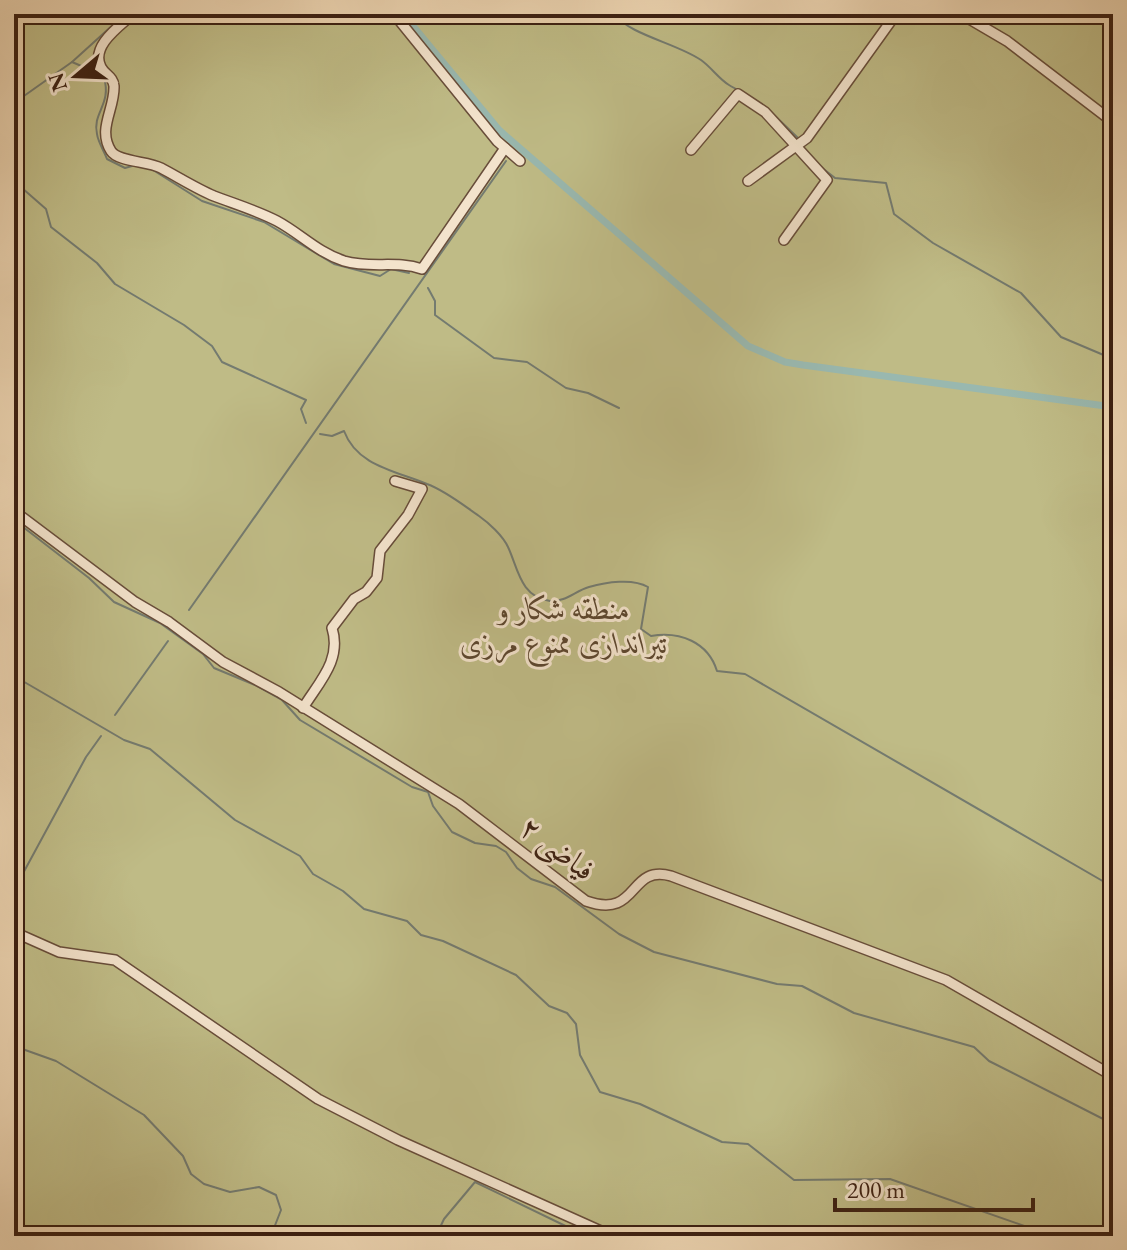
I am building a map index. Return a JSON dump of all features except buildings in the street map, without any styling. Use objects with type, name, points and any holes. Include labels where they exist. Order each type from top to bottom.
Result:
[{"type":"street","points":[[133,14],[104,42],[98,53],[101,66],[112,78],[114,88],[104,132],[110,150],[116,157],[149,162],[209,194],[268,216],[332,256],[369,267],[406,264],[422,269],[505,148]]},
{"type":"street","points":[[394,14],[505,148],[520,161]]},
{"type":"street","points":[[748,181],[766,171],[799,142],[896,14]]},
{"type":"street","points":[[961,14],[1012,45],[1113,122]]},
{"type":"street","points":[[691,150],[738,94],[765,112],[799,142],[807,163],[827,180],[784,240]]},
{"type":"street","points":[[303,708],[335,657],[337,642],[332,628],[354,599],[366,592],[377,578],[381,565],[380,551],[422,489],[395,481]]},
{"type":"street","name":"فیاضی ۲","points":[[14,511],[135,602],[223,662],[459,804],[586,901],[607,908],[620,904],[649,876],[671,876],[946,980],[1113,1076]]},
{"type":"street","points":[[14,932],[59,952],[115,960],[318,1099],[398,1140],[612,1236]]},
{"type":"green space","name":"منطقه شکار و تیراندازی ممنوع مرزی","points":[[14,14],[1113,14],[1113,1236],[14,1236]]},
{"type":"waterway","points":[[14,103],[72,62],[125,14]]},
{"type":"waterway","points":[[403,14],[499,130],[748,346],[785,362],[1113,407]]},
{"type":"waterway","points":[[614,14],[631,28],[701,60],[725,82],[766,108]]},
{"type":"waterway","points":[[72,62],[100,74]]},
{"type":"waterway","points":[[104,78],[106,95],[96,127],[99,140],[107,159],[125,168],[132,166]]},
{"type":"waterway","points":[[771,112],[798,138]]},
{"type":"waterway","points":[[189,610],[506,161]]},
{"type":"waterway","points":[[821,167],[835,178],[886,183],[894,214],[933,243],[1021,293],[1061,337],[1113,359]]},
{"type":"waterway","points":[[153,170],[202,201],[264,222],[334,264],[380,276],[391,269],[409,273]]},
{"type":"waterway","points":[[14,181],[46,209],[51,227],[97,263],[115,284],[184,325],[212,346],[222,362],[306,400],[301,409],[306,423]]},
{"type":"waterway","points":[[428,288],[435,301],[435,315],[494,358],[527,362],[566,388],[588,393],[619,408]]},
{"type":"waterway","points":[[320,434],[332,436],[344,431],[350,443],[368,460],[441,490],[483,519],[506,543],[526,588],[532,594],[550,601],[611,582],[635,582],[648,587],[641,629],[651,636],[672,635],[692,641],[707,653],[717,671],[745,674],[1113,887]]},
{"type":"waterway","points":[[14,520],[89,578],[114,602],[160,623],[203,654],[214,668],[282,700],[300,720],[412,787],[428,792],[433,806],[452,832],[506,852],[517,868],[531,879],[555,887],[619,934],[654,952],[777,984],[802,986],[854,1013],[974,1047],[989,1061],[1113,1124]]},
{"type":"waterway","points":[[115,715],[168,641]]},
{"type":"waterway","points":[[14,676],[124,740],[150,749],[235,820],[300,856],[313,874],[343,891],[364,909],[407,921],[421,935],[443,941],[516,975],[549,1006],[567,1013],[576,1024],[580,1055],[600,1092],[640,1104],[722,1142],[748,1144],[794,1180],[890,1179],[1053,1236]]},
{"type":"waterway","points":[[14,890],[86,757],[101,736]]},
{"type":"waterway","points":[[14,1046],[56,1061],[144,1115],[183,1156],[191,1174],[204,1184],[230,1192],[259,1187],[276,1195],[281,1210],[274,1228],[276,1236]]},
{"type":"waterway","points":[[436,1236],[444,1219],[475,1182],[580,1233],[596,1236]]}]
